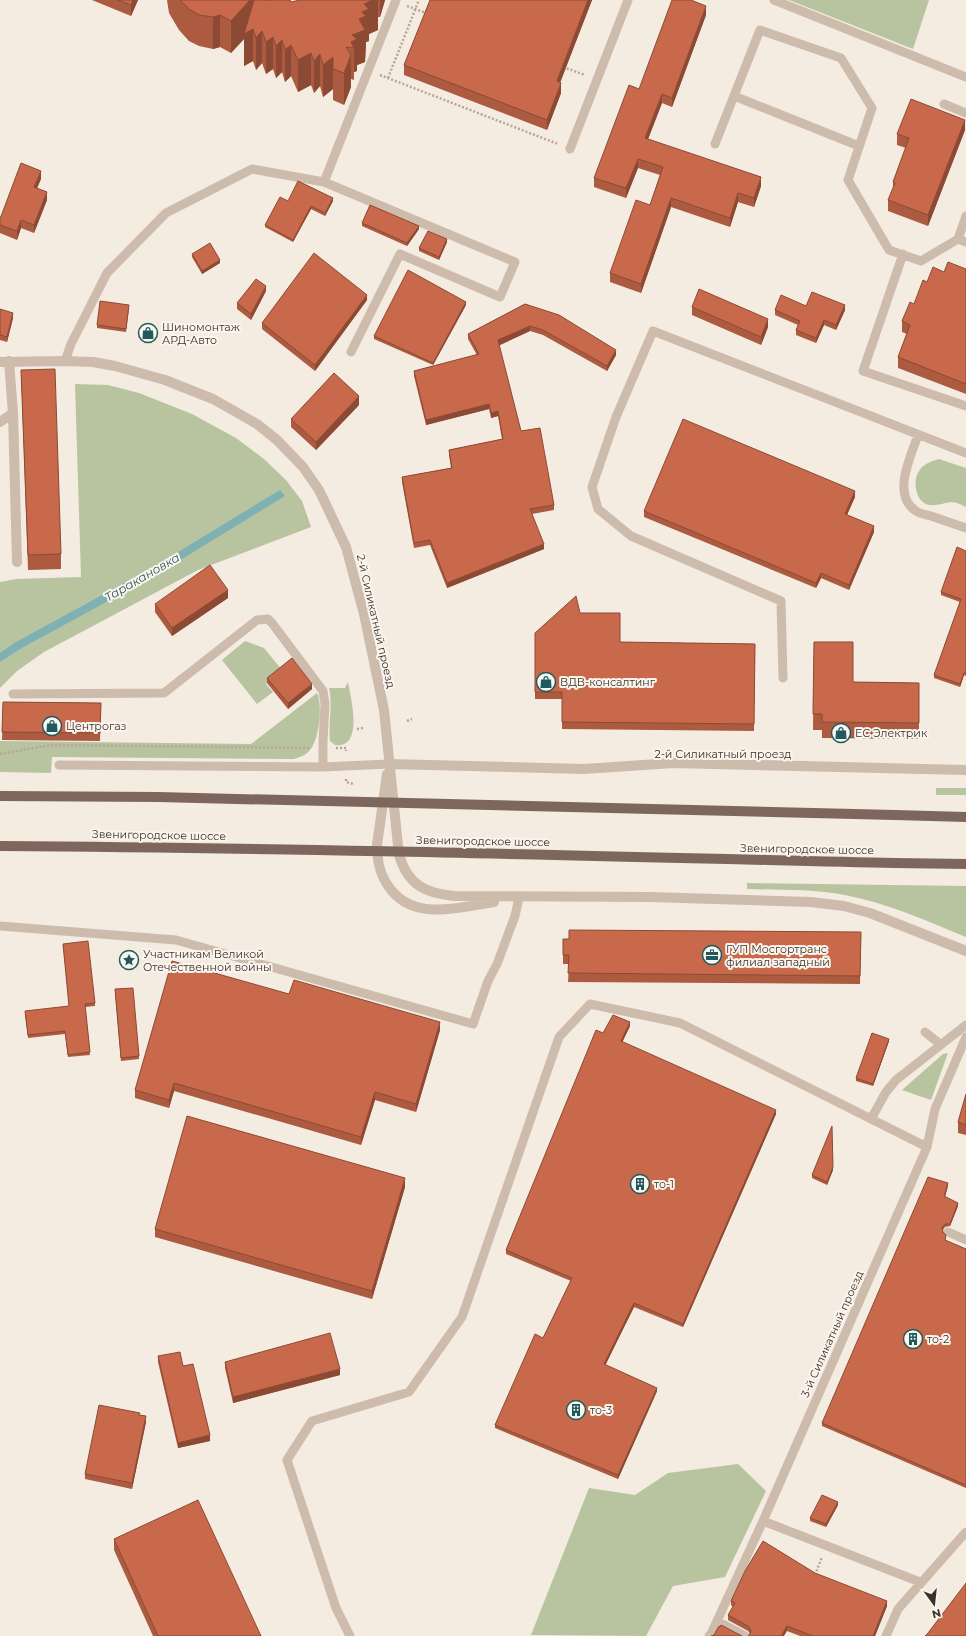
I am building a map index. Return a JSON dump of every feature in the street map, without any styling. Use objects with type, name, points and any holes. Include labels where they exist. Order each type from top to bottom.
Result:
[{"type":"main road","points":[[0,796],[166,798],[966,816]]},
{"type":"main road","name":"Звенигородское шоссе","points":[[0,846],[165,847],[966,864]]},
{"type":"street","name":"2-й Силикатный проезд","points":[[5,362],[93,362],[116,366],[165,380],[213,399],[257,424],[278,440],[303,467],[319,490],[346,547],[364,614],[383,703],[399,855],[408,876],[419,886],[428,891],[443,895],[519,898],[650,898],[811,902],[844,906],[870,914],[966,951]]},
{"type":"street","points":[[5,362],[12,413],[17,562]]},
{"type":"street","points":[[0,422],[12,413]]},
{"type":"street","name":"2-й Силикатный проезд","points":[[389,764],[584,769],[684,764],[966,770]]},
{"type":"street","name":"2-й Силикатный проезд","points":[[389,764],[377,840],[377,856],[382,875],[394,893],[400,899],[413,906],[440,910],[519,898]]},
{"type":"lane","points":[[570,149],[628,0]]},
{"type":"lane","points":[[774,0],[966,77]]},
{"type":"lane","points":[[324,182],[395,1]]},
{"type":"lane","points":[[715,144],[760,30],[841,58],[872,108],[848,180],[889,250],[921,260],[962,241],[966,216]]},
{"type":"lane","points":[[734,96],[859,146]]},
{"type":"lane","points":[[944,104],[966,113]]},
{"type":"lane","points":[[65,361],[71,344],[107,273],[166,213],[252,169],[324,182],[515,262],[500,297],[400,254],[351,352]]},
{"type":"lane","points":[[903,254],[864,371],[966,406]]},
{"type":"lane","points":[[782,678],[781,602],[631,536],[598,509],[592,487],[616,417],[653,331],[966,453]]},
{"type":"lane","points":[[918,435],[905,473],[903,484],[904,494],[916,511],[966,528]]},
{"type":"lane","points":[[13,694],[164,693],[257,620],[268,619],[323,691],[325,704],[323,767]]},
{"type":"lane","points":[[58,765],[323,767],[389,764]]},
{"type":"lane","points":[[0,926],[176,940],[473,1024],[488,981],[497,964],[515,916],[519,898]]},
{"type":"lane","points":[[350,1636],[336,1608],[287,1460],[312,1421],[409,1392],[462,1317],[559,1037],[590,1004],[680,1023],[927,1147]]},
{"type":"lane","points":[[871,1119],[886,1092],[896,1080],[966,1025]]},
{"type":"lane","points":[[926,1032],[940,1044]]},
{"type":"lane","name":"3-й Силикатный проезд","points":[[709,1636],[763,1521],[927,1147],[935,1109],[966,1037]]},
{"type":"lane","points":[[948,1232],[966,1240]]},
{"type":"lane","points":[[763,1521],[826,1544],[920,1582]]},
{"type":"lane","points":[[886,1636],[898,1609],[920,1582],[966,1532]]},
{"type":"lane","points":[[717,1621],[745,1636]]},
{"type":"path","points":[[388,78],[418,0]]},
{"type":"path","points":[[395,1],[428,14]]},
{"type":"path","points":[[559,65],[597,80]]},
{"type":"path","points":[[368,70],[570,149]]},
{"type":"path","points":[[407,721],[412,718]]},
{"type":"path","points":[[357,729],[363,728]]},
{"type":"path","points":[[0,754],[51,745],[346,748],[346,751]]},
{"type":"path","points":[[346,778],[346,782],[354,784]]},
{"type":"path","points":[[814,1580],[826,1544]]},
{"type":"green space","points":[[789,0],[929,0],[913,49]]},
{"type":"green space","points":[[75,384],[108,385],[139,393],[192,414],[236,438],[264,459],[286,480],[302,501],[311,527],[198,570],[44,652],[17,671],[0,688],[0,582],[16,579],[81,577]]},
{"type":"green space","points":[[939,459],[966,468],[966,507],[951,502],[930,505],[922,502],[920,499],[916,491],[917,474],[924,465]]},
{"type":"green space","points":[[245,641],[264,648],[282,670],[266,684],[273,692],[257,704],[222,660]]},
{"type":"green space","points":[[348,682],[353,710],[353,731],[350,739],[344,744],[335,745],[330,741],[331,701],[329,688],[345,688]]},
{"type":"green space","points":[[317,693],[319,698],[320,714],[316,739],[308,752],[294,759],[52,757],[51,773],[0,772],[0,741],[251,744]]},
{"type":"green space","points":[[936,788],[966,788],[966,795],[936,795]]},
{"type":"green space","points":[[747,883],[966,886],[966,937],[907,913],[861,898],[796,890],[747,889]]},
{"type":"green space","points":[[948,1053],[931,1100],[902,1090],[943,1054]]},
{"type":"green space","points":[[738,1464],[766,1491],[725,1577],[673,1586],[646,1636],[531,1635],[589,1488],[635,1495],[668,1473]]},
{"type":"water","name":"Таракановка","points":[[280,490],[285,496],[154,576],[20,649],[0,662],[0,653],[16,642],[150,569]]},
{"type":"building","points":[[118,0],[133,0],[131,5]]},
{"type":"building","points":[[180,0],[250,0],[231,21],[220,15],[213,17],[199,15],[189,9]]},
{"type":"building","points":[[254,0],[290,0],[291,2],[300,0],[373,0],[364,4],[369,9],[362,12],[366,16],[359,19],[365,30],[352,35],[357,39],[351,42],[354,48],[346,47],[351,55],[344,73],[333,69],[333,57],[323,65],[320,54],[314,61],[311,53],[298,60],[291,45],[285,50],[282,40],[276,46],[273,37],[266,42],[262,31],[256,38],[253,29],[244,34]]},
{"type":"building","points":[[430,0],[588,0],[557,81],[561,83],[547,120],[404,65]]},
{"type":"building","points":[[672,0],[691,0],[706,6],[672,98],[662,94],[645,138],[761,177],[754,198],[738,193],[730,218],[671,198],[641,284],[610,273],[636,200],[650,205],[663,167],[638,159],[626,188],[594,178],[629,85],[639,89]]},
{"type":"building","points":[[911,99],[965,120],[928,215],[888,200],[909,138],[897,134]]},
{"type":"building","points":[[21,163],[41,171],[34,187],[47,192],[34,225],[21,220],[17,231],[0,225],[0,219]]},
{"type":"building","points":[[298,181],[333,198],[325,213],[311,206],[293,240],[265,225],[280,197],[288,201]]},
{"type":"building","points":[[370,205],[419,226],[407,243],[362,223]]},
{"type":"building","points":[[428,231],[447,239],[439,257],[419,248]]},
{"type":"building","points":[[210,243],[220,260],[202,271],[192,254]]},
{"type":"building","points":[[314,253],[367,295],[315,365],[262,323]]},
{"type":"building","points":[[948,262],[966,269],[966,384],[898,357],[910,325],[902,321],[910,302],[914,304],[923,280],[927,282],[933,267],[944,272]]},
{"type":"building","points":[[408,270],[466,302],[433,363],[374,336]]},
{"type":"building","points":[[256,279],[266,286],[251,314],[237,303]]},
{"type":"building","points":[[699,289],[768,319],[761,337],[692,307]]},
{"type":"building","points":[[812,292],[845,305],[836,325],[824,320],[816,338],[796,330],[800,321],[775,310],[781,295],[806,306]]},
{"type":"building","points":[[100,301],[129,305],[126,329],[97,325]]},
{"type":"building","points":[[525,304],[559,315],[616,350],[607,366],[543,330],[530,326],[498,340],[521,431],[540,428],[554,505],[530,509],[544,544],[447,583],[430,540],[414,543],[402,477],[452,468],[449,450],[503,439],[498,411],[491,413],[489,404],[426,420],[414,371],[479,354],[468,334]]},
{"type":"building","points":[[0,309],[13,313],[7,337],[0,335]]},
{"type":"building","points":[[55,369],[61,554],[28,555],[21,370]]},
{"type":"building","points":[[334,373],[359,396],[316,442],[291,419]]},
{"type":"building","points":[[683,419],[855,491],[845,514],[874,526],[849,585],[821,573],[816,583],[644,511]]},
{"type":"building","points":[[957,547],[966,551],[966,673],[964,673],[960,684],[934,675],[961,599],[941,592]]},
{"type":"building","points":[[210,565],[228,590],[172,628],[155,604]]},
{"type":"building","points":[[576,596],[580,613],[620,613],[620,642],[755,644],[754,724],[562,722],[562,692],[535,692],[535,633]]},
{"type":"building","points":[[814,642],[853,642],[853,682],[919,683],[919,723],[822,722],[822,714],[813,714]]},
{"type":"building","points":[[292,658],[312,684],[288,703],[267,678]]},
{"type":"building","points":[[3,702],[101,703],[100,733],[2,732]]},
{"type":"building","name":"ГУП Мосгортранс филиал западный","points":[[569,930],[861,932],[860,976],[568,973],[569,955],[563,955],[563,939],[569,939]]},
{"type":"building","points":[[88,941],[95,1003],[85,1004],[90,1052],[68,1055],[65,1031],[28,1035],[25,1011],[69,1006],[63,944]]},
{"type":"building","points":[[172,961],[289,994],[294,980],[440,1022],[416,1104],[375,1092],[361,1137],[174,1083],[169,1100],[135,1090]]},
{"type":"building","points":[[133,988],[139,1056],[121,1058],[115,989]]},
{"type":"building","name":"то-1","points":[[613,1015],[630,1022],[621,1041],[776,1110],[683,1324],[634,1303],[604,1364],[657,1388],[618,1475],[495,1425],[535,1334],[543,1338],[572,1278],[506,1250],[596,1030],[603,1033]]},
{"type":"building","points":[[872,1033],[889,1039],[873,1084],[856,1078]]},
{"type":"building","points":[[966,1094],[966,1125],[958,1122]]},
{"type":"building","points":[[187,1116],[405,1178],[372,1291],[155,1229]]},
{"type":"building","points":[[832,1126],[833,1167],[827,1182],[812,1175]]},
{"type":"building","name":"то-2","points":[[928,1177],[948,1183],[944,1196],[958,1203],[950,1224],[945,1224],[942,1227],[943,1232],[946,1235],[945,1240],[966,1249],[966,1485],[822,1423]]},
{"type":"building","points":[[330,1333],[340,1369],[233,1397],[225,1362]]},
{"type":"building","points":[[180,1352],[183,1366],[193,1364],[210,1435],[178,1443],[158,1356]]},
{"type":"building","points":[[99,1405],[140,1413],[139,1415],[146,1416],[132,1483],[85,1474]]},
{"type":"building","points":[[822,1495],[838,1502],[826,1524],[810,1518]]},
{"type":"building","points":[[198,1500],[261,1636],[158,1636],[114,1539]]},
{"type":"building","points":[[763,1541],[815,1573],[887,1601],[873,1636],[813,1636],[787,1626],[781,1636],[748,1636],[751,1630],[748,1626],[728,1615],[735,1603],[731,1601],[745,1571]]},
{"type":"building","points":[[966,1583],[966,1636],[925,1636],[928,1633]]},
{"type":"building","points":[[721,1625],[742,1636],[711,1636],[714,1635]]},
{"type":"place","name":"Шиномонтаж АРД-Авто","points":[[148,333]]},
{"type":"place","name":"ВДВ-консалтинг","points":[[546,682]]},
{"type":"place","name":"Центрогаз","points":[[52,726]]},
{"type":"place","name":"ЕС Электрик","points":[[841,733]]},
{"type":"place","name":"ГУП Мосгортранс филиал западный","points":[[712,955]]},
{"type":"place","name":"Участникам Великой Отечественной войны","points":[[129,960]]},
{"type":"place","name":"то-1","points":[[640,1184]]},
{"type":"place","name":"то-2","points":[[913,1339]]},
{"type":"place","name":"то-3","points":[[576,1410]]}]
